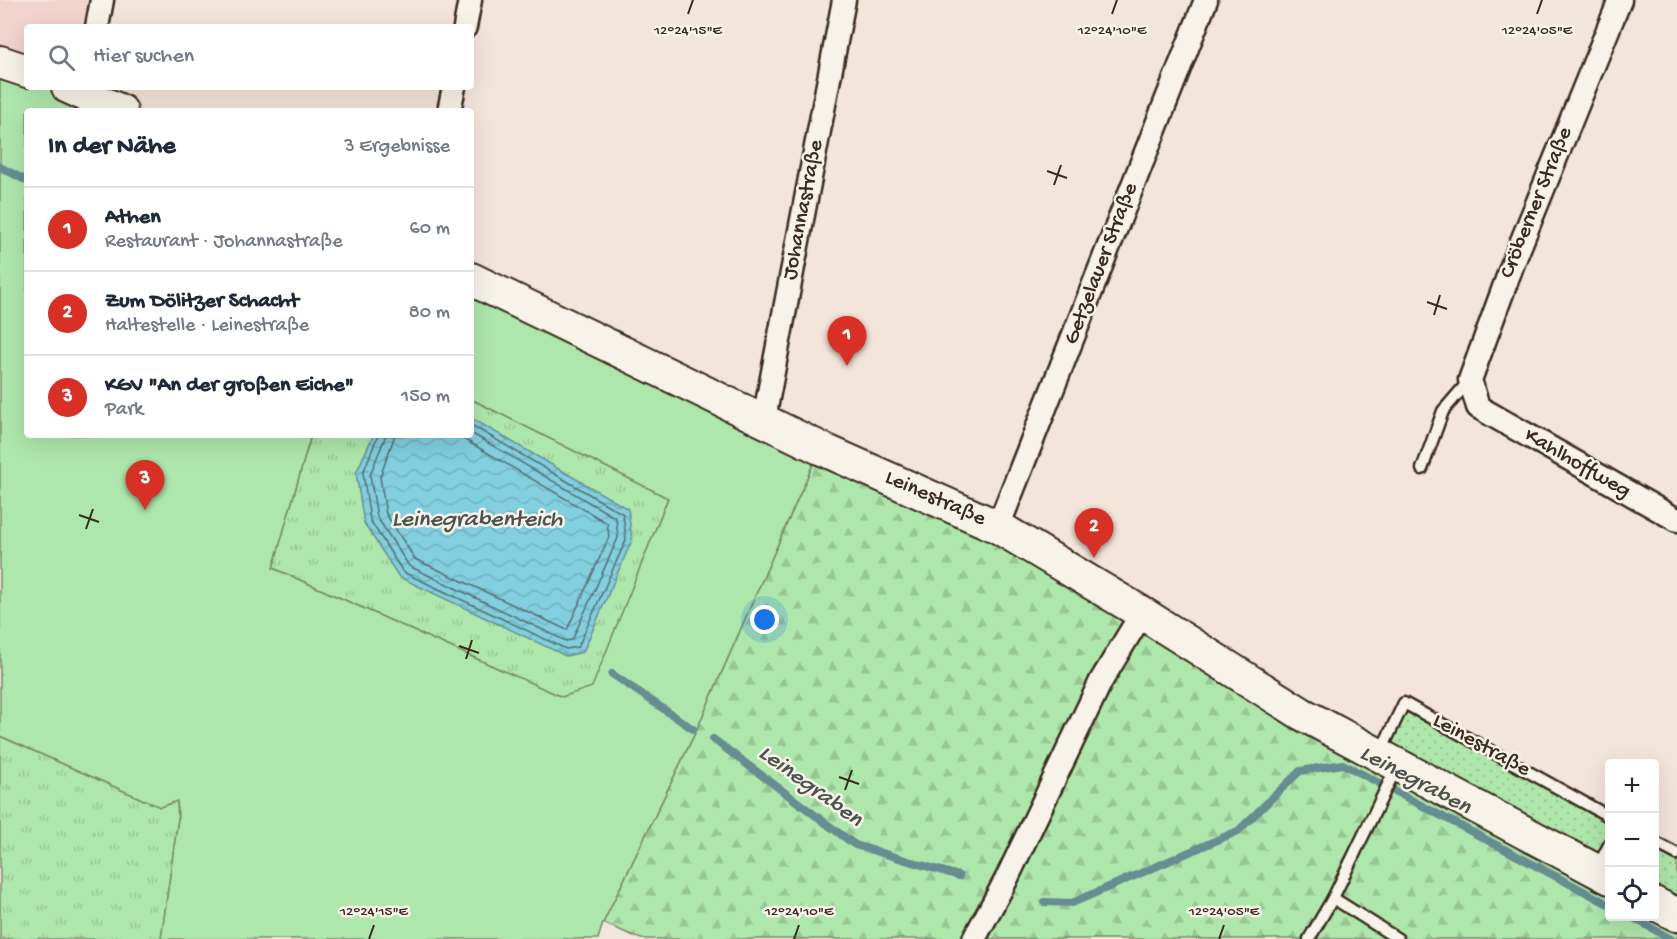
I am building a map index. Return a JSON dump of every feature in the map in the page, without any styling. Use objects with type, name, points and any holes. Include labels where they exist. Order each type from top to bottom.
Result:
[{"type":"main road","points":[[0,62],[24,71]]},
{"type":"main road","points":[[81,90],[115,108]]},
{"type":"main road","name":"Leinestraße","points":[[474,280],[764,420],[998,527],[1142,613],[1389,767],[1602,874]]},
{"type":"main road","points":[[1659,906],[1677,915]]},
{"type":"street","points":[[98,24],[102,0]]},
{"type":"street","points":[[466,24],[470,0]]},
{"type":"street","name":"Johannastraße","points":[[764,420],[844,0]]},
{"type":"street","name":"Getzelauer Straße","points":[[998,527],[1206,0]]},
{"type":"street","name":"Cröberner Straße","points":[[1470,380],[1513,263],[1620,0]]},
{"type":"street","points":[[450,108],[453,90]]},
{"type":"street","name":"Kahlhoffweg","points":[[1470,380],[1478,407],[1677,520]]},
{"type":"street","points":[[975,939],[1006,880],[1101,681],[1142,613]]},
{"type":"lane","points":[[1422,469],[1443,411],[1470,380]]},
{"type":"lane","name":"Leinestraße","points":[[1389,767],[1404,703],[1605,814]]},
{"type":"lane","points":[[1309,939],[1333,898],[1382,795],[1389,767]]},
{"type":"lane","points":[[1659,845],[1677,854]]},
{"type":"lane","points":[[1333,898],[1398,939]]},
{"type":"shaded area","points":[[0,0],[102,0],[98,24],[24,24],[24,70],[0,62]]},
{"type":"green space","points":[[0,62],[24,70],[24,90],[75,90],[114,108],[24,108],[24,438],[310,438],[273,568],[562,697],[592,687],[668,498],[474,401],[474,280],[820,448],[696,731],[603,923],[598,939],[161,939],[178,819],[177,801],[160,807],[0,736]]},
{"type":"green space","points":[[474,401],[668,498],[592,688],[562,697],[273,568],[310,438],[474,438]]},
{"type":"green space","points":[[820,448],[1605,876],[1605,921],[1659,921],[1659,915],[1677,915],[1677,939],[641,939],[603,923],[696,731]]},
{"type":"green space","points":[[1404,703],[1605,815],[1605,876],[1378,756]]},
{"type":"green space","points":[[0,736],[160,807],[177,800],[178,819],[161,939],[0,939]]},
{"type":"green space","points":[[1659,845],[1677,854],[1677,915],[1659,905]]},
{"type":"water","name":"Leinegrabenteich","points":[[474,420],[628,509],[632,540],[583,652],[566,656],[399,577],[364,523],[356,473],[372,438],[474,438]]},
{"type":"waterway","name":"Leinegraben","points":[[0,167],[24,179]]},
{"type":"waterway","name":"Leinegraben","points":[[612,674],[693,729]]},
{"type":"waterway","name":"Leinegraben","points":[[713,739],[855,845],[959,876]]},
{"type":"waterway","name":"Leinegraben","points":[[1044,902],[1072,903],[1238,831],[1300,771],[1343,764],[1605,902]]},
{"type":"waterway","name":"Leinegraben","points":[[1639,921],[1671,939]]},
{"type":"place","name":"Athen","points":[[847,366]]},
{"type":"place","name":"KGV \"An der großen Eiche\"","points":[[145,510]]},
{"type":"place","name":"Zum Dölitzer Schacht","points":[[1094,558]]}]
